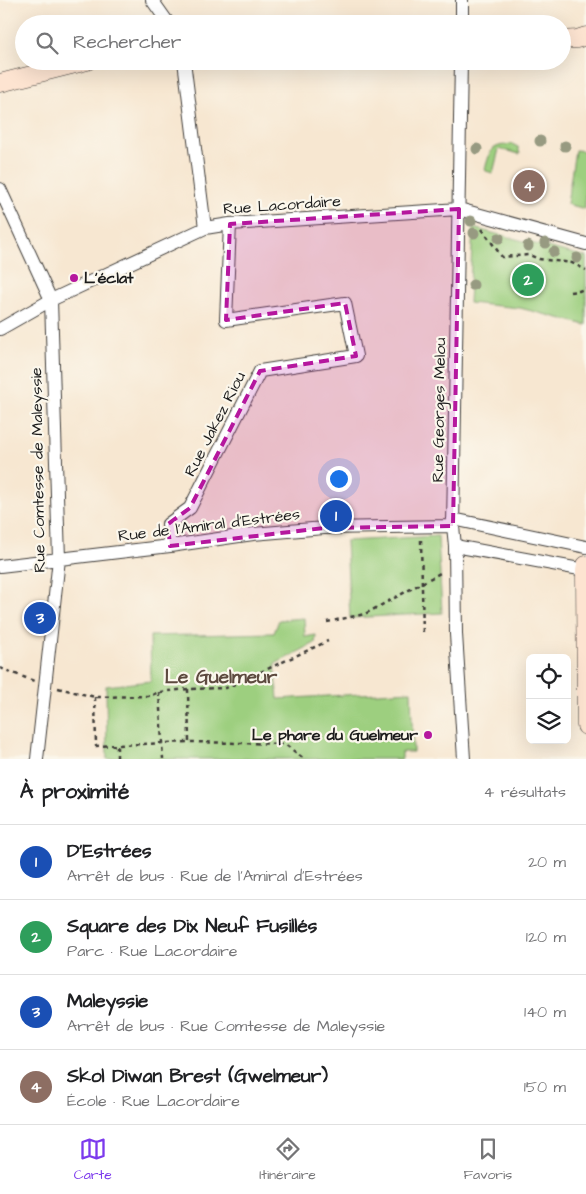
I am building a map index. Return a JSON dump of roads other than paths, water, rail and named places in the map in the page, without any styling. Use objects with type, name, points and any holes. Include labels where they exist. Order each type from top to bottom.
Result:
[{"type":"street","points":[[152,0],[163,15]]},
{"type":"street","points":[[462,0],[462,15]]},
{"type":"street","points":[[571,39],[586,36]]},
{"type":"street","points":[[0,83],[51,70]]},
{"type":"street","points":[[185,70],[205,228]]},
{"type":"street","name":"Rue Georges Melou","points":[[461,70],[453,523],[456,634],[464,759]]},
{"type":"street","name":"Rue Comtesse de Maleyssie","points":[[0,189],[50,300],[59,559],[37,759]]},
{"type":"street","name":"Rue Lacordaire","points":[[0,329],[50,300],[205,228],[230,224],[459,209],[586,244]]},
{"type":"street","name":"Rue Jakez Riou","points":[[170,546],[168,524],[190,508],[260,371],[356,356],[345,303],[226,320],[230,224]]},
{"type":"street","name":"Rue de l'Amiral d'Estrées","points":[[5,565],[170,546],[253,534],[315,529],[420,526],[453,523],[586,547]]},
{"type":"street","points":[[454,546],[586,567],[586,726]]},
{"type":"place","name":"Skol Diwan Brest (Gwelmeur)","points":[[529,186]]},
{"type":"place","name":"L'éclat","points":[[74,278]]},
{"type":"place","name":"Square des Dix Neuf Fusillés","points":[[528,280]]},
{"type":"place","name":"D'Estrées","points":[[336,516]]},
{"type":"place","name":"Maleyssie","points":[[40,618]]},
{"type":"place","name":"Le phare du Guelmeur","points":[[428,735]]},
{"type":"district","name":"Le Guelmeur","points":[[221,677]]}]
